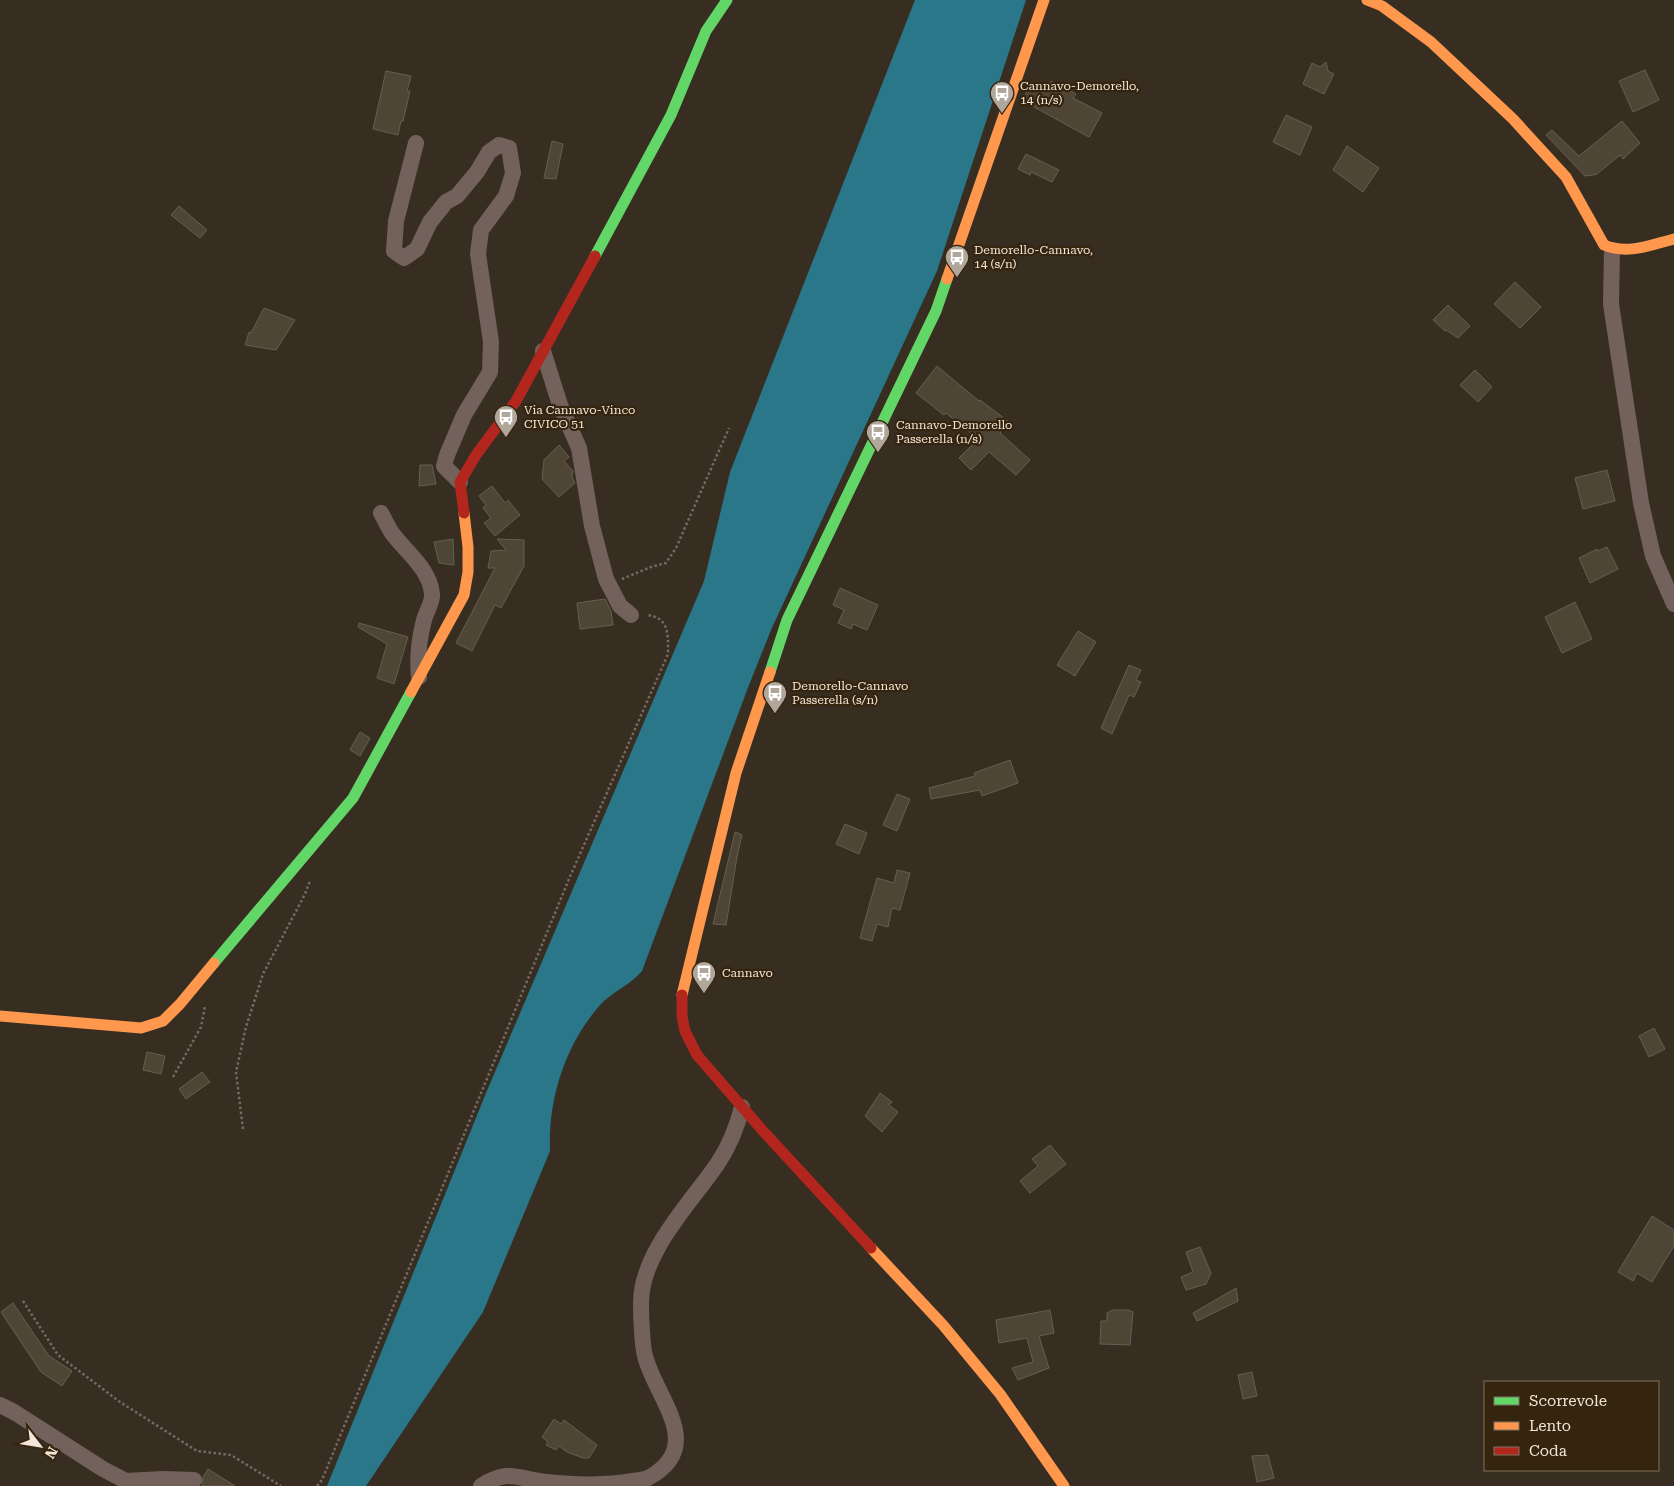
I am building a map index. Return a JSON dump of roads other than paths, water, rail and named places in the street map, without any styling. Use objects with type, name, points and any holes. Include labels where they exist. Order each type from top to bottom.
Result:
[{"type":"street","points":[[0,1016],[141,1028],[163,1021],[180,1004],[353,798],[464,595],[468,572],[468,547],[460,482],[476,455],[516,401],[671,115],[706,31],[727,0]]},
{"type":"street","points":[[1044,0],[936,311],[787,620],[736,773],[682,989],[681,1018],[688,1042],[697,1055],[864,1242],[943,1325],[1000,1394],[1064,1486]]},
{"type":"street","points":[[1367,0],[1382,6],[1432,42],[1513,119],[1566,177],[1604,245],[1612,250],[1624,251],[1674,239]]},
{"type":"street","points":[[416,143],[396,221],[394,251],[404,258],[417,249],[430,222],[446,202],[457,196],[477,172],[490,152],[498,145],[509,148],[513,173],[506,196],[481,230],[478,254],[491,342],[490,372],[464,415],[444,466],[460,482]]},
{"type":"street","points":[[1612,250],[1611,304],[1641,503],[1653,556],[1674,604]]},
{"type":"street","points":[[543,350],[560,405],[579,448],[592,526],[605,574],[620,606],[631,614]]},
{"type":"street","points":[[381,513],[393,533],[417,561],[428,580],[433,595],[424,619],[417,658],[419,678]]},
{"type":"street","points":[[481,1486],[500,1476],[514,1475],[545,1482],[612,1486],[647,1478],[665,1466],[675,1452],[677,1433],[645,1356],[641,1303],[642,1285],[665,1235],[719,1161],[735,1132],[742,1107]]},
{"type":"street","points":[[0,1405],[103,1469],[126,1481],[163,1478],[194,1480]]},
{"type":"water","points":[[915,0],[1026,0],[937,271],[771,630],[642,971],[600,1005],[577,1037],[568,1055],[561,1074],[552,1112],[550,1151],[483,1312],[366,1486],[327,1486],[486,1093],[704,581],[730,472]]},
{"type":"place","name":"Cannavo-Demorello, 14 (n/s)","points":[[1002,114]]},
{"type":"place","name":"Demorello-Cannavo, 14 (s/n)","points":[[957,278]]},
{"type":"place","name":"Via Cannavo-Vinco CIVICO 51","points":[[506,438]]},
{"type":"place","name":"Cannavo-Demorello Passerella (n/s)","points":[[878,453]]},
{"type":"place","name":"Demorello-Cannavo Passerella (s/n)","points":[[775,714]]},
{"type":"place","name":"Cannavo","points":[[704,994]]}]
